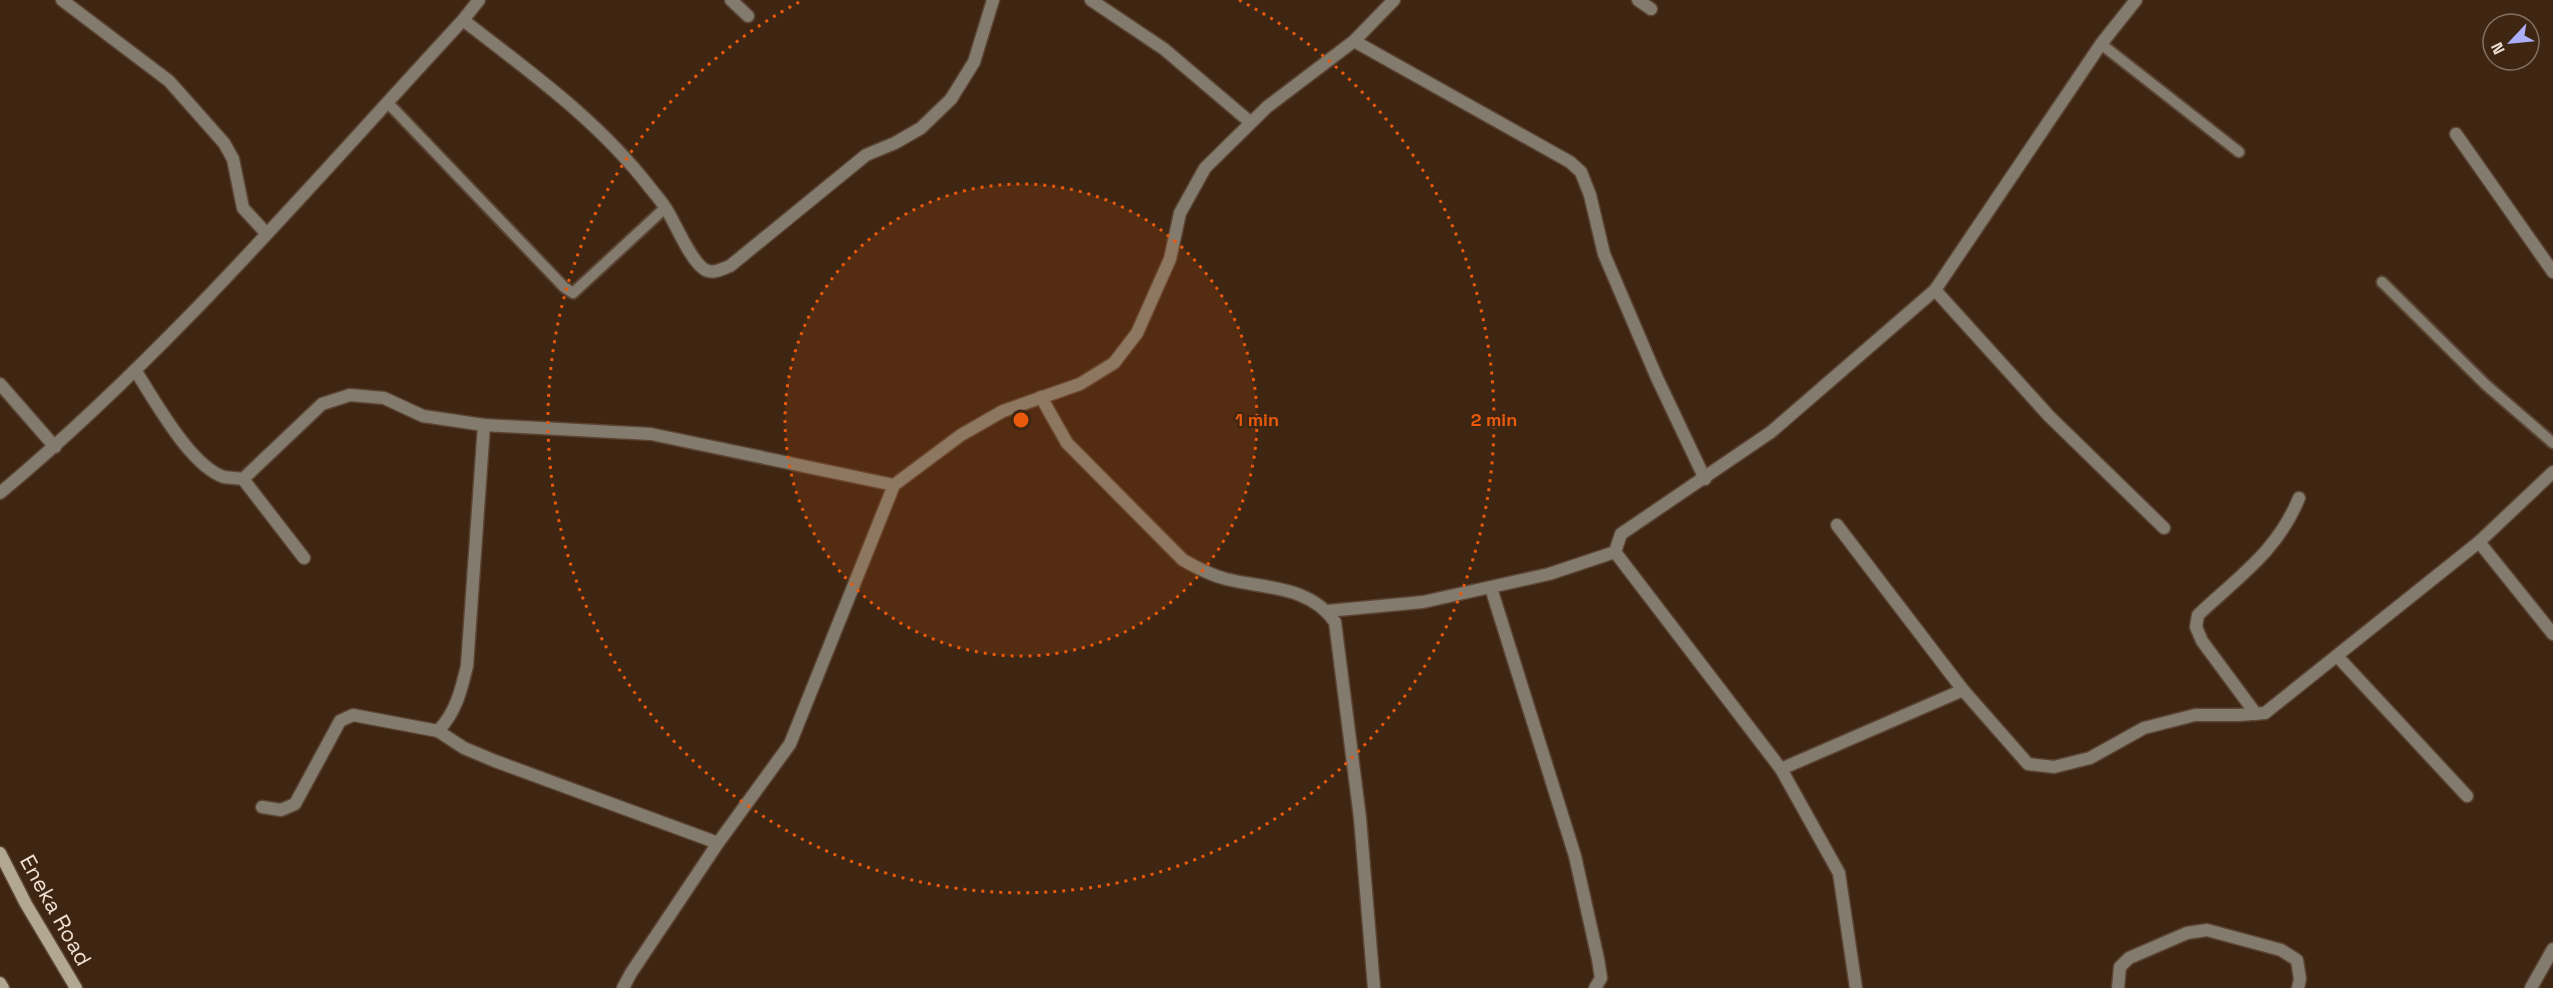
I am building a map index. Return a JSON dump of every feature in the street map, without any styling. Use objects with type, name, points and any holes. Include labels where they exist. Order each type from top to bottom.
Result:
[{"type":"main road","name":"Eneka Road","points":[[0,854],[26,904],[76,988]]},
{"type":"main road","points":[[0,983],[3,988]]},
{"type":"street","points":[[62,0],[169,81],[224,143],[233,159],[243,208],[266,233]]},
{"type":"street","points":[[0,493],[55,447],[185,320],[479,0]]},
{"type":"street","points":[[731,0],[748,16]]},
{"type":"street","points":[[463,20],[566,99],[633,167],[665,208],[688,249],[704,269],[713,272],[730,266],[866,155],[895,143],[921,128],[951,99],[974,62],[993,0]]},
{"type":"street","points":[[1091,0],[1164,49],[1250,122]]},
{"type":"street","points":[[623,988],[718,843],[790,744],[894,485],[960,435],[1003,411],[1080,384],[1114,363],[1137,333],[1170,259],[1180,213],[1205,168],[1250,122],[1354,41],[1394,0]]},
{"type":"street","points":[[1638,0],[1651,9]]},
{"type":"street","points":[[1615,552],[1621,534],[1771,432],[1935,290],[2101,44],[2136,0]]},
{"type":"street","points":[[1354,41],[1570,162],[1581,172],[1590,195],[1604,254],[1657,378],[1705,479]]},
{"type":"street","points":[[2456,134],[2553,272]]},
{"type":"street","points":[[1935,290],[2049,416],[2163,528]]},
{"type":"street","points":[[135,370],[184,444],[208,468],[224,477],[243,479],[304,558]]},
{"type":"street","points":[[0,384],[55,447]]},
{"type":"street","points":[[243,479],[322,404],[350,395],[384,398],[423,416],[484,425],[651,434],[894,485]]},
{"type":"street","points":[[1041,397],[1067,443],[1183,560],[1201,571],[1226,579],[1292,591],[1317,602],[1335,622],[1360,818],[1374,988]]},
{"type":"street","points":[[438,731],[449,719],[457,704],[467,666],[484,425]]},
{"type":"street","points":[[1837,525],[1963,690],[2028,764],[2054,767],[2090,758],[2144,728],[2195,715],[2265,713],[2479,542],[2553,472]]},
{"type":"street","points":[[2256,714],[2202,641],[2196,621],[2198,615],[2273,545],[2291,517],[2299,498]]},
{"type":"street","points":[[2479,542],[2553,634]]},
{"type":"street","points":[[1327,611],[1423,602],[1549,574],[1615,552]]},
{"type":"street","points":[[1615,552],[1781,769],[1839,873],[1856,988]]},
{"type":"street","points":[[1491,588],[1575,856],[1601,978],[1595,988]]},
{"type":"street","points":[[2337,656],[2467,796]]},
{"type":"street","points":[[1781,769],[1963,690]]},
{"type":"street","points":[[262,807],[281,810],[296,804],[340,721],[353,716],[438,731],[464,748],[495,761],[718,843]]},
{"type":"street","points":[[2118,988],[2120,967],[2129,958],[2187,933],[2207,930],[2281,950],[2297,960],[2300,979],[2298,988]]},
{"type":"street","points":[[2531,988],[2553,949]]},
{"type":"lane","points":[[2101,44],[2239,152]]},
{"type":"lane","points":[[387,102],[564,287],[573,293],[665,208]]},
{"type":"lane","points":[[2382,282],[2486,385],[2553,443]]}]
